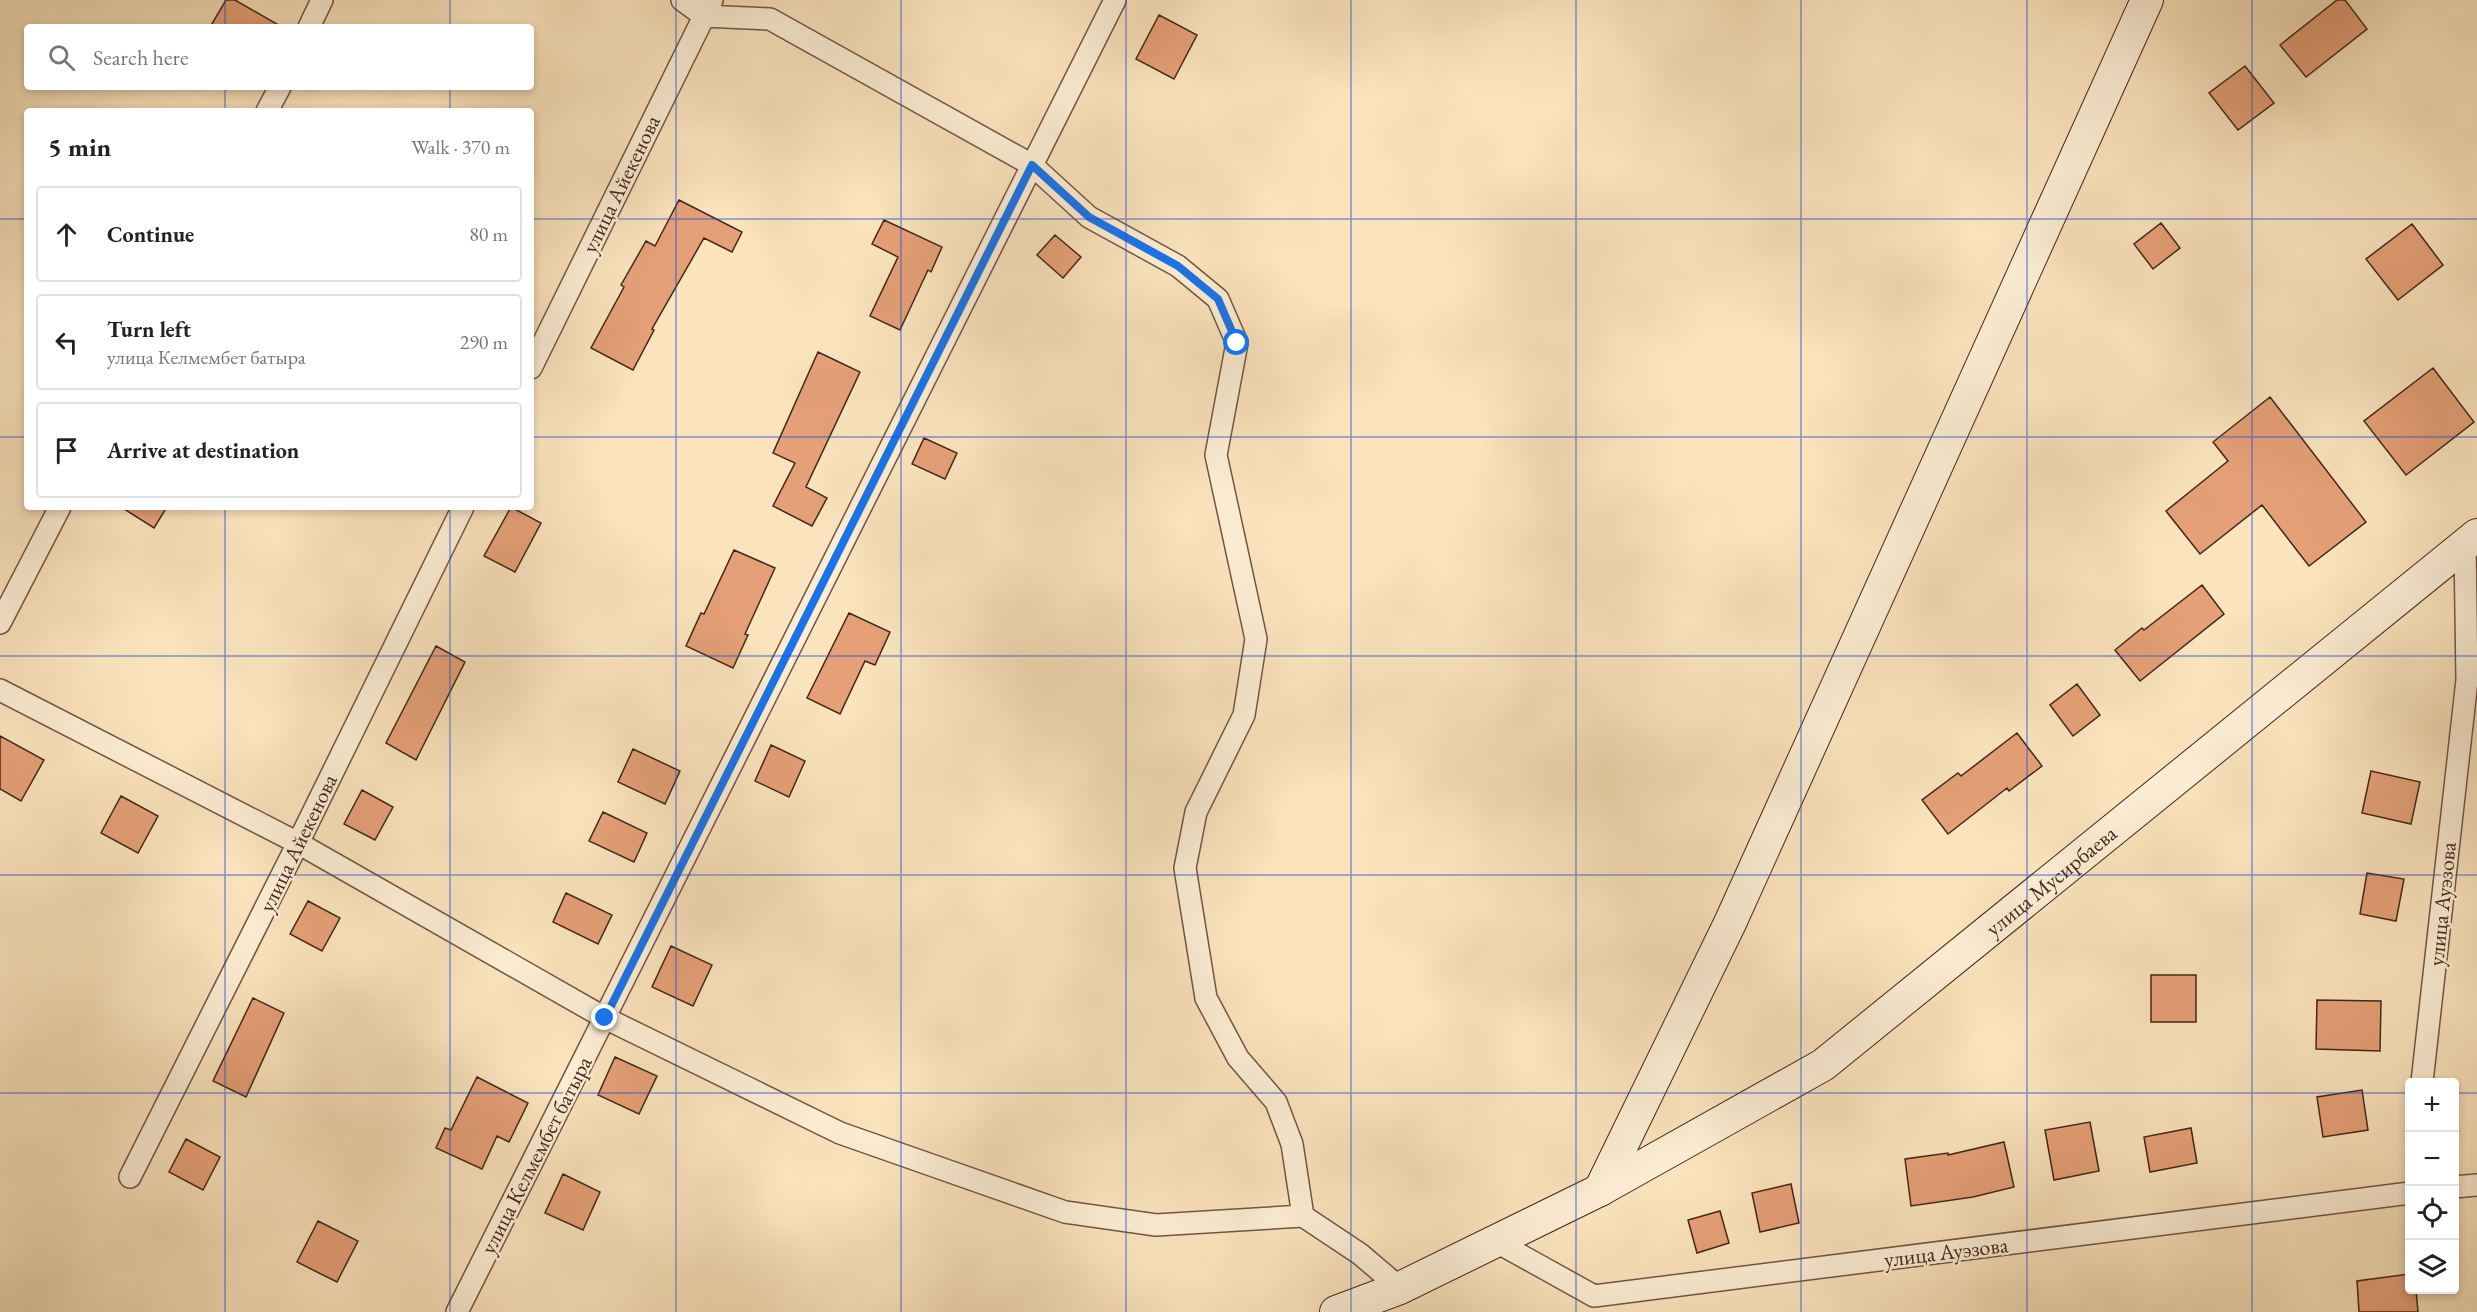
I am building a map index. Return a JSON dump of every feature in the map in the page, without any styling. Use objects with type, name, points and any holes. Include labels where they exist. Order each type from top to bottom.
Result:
[{"type":"main road","points":[[1600,1190],[1730,923],[2147,0]]},
{"type":"main road","name":"улица Мусирбаева","points":[[1336,1312],[1400,1288],[1600,1190],[1823,1065],[2471,540]]},
{"type":"street","points":[[310,24],[322,0]]},
{"type":"street","points":[[682,0],[708,8],[770,19],[1032,165],[1089,217],[1178,266],[1218,299],[1237,343],[1216,455],[1256,639],[1245,715],[1196,812],[1185,868],[1206,998],[1238,1058],[1276,1102],[1292,1144],[1303,1216]]},
{"type":"street","name":"улица Келмембет батыра","points":[[458,1312],[1115,0]]},
{"type":"street","name":"улица Айекенова","points":[[534,362],[708,8]]},
{"type":"street","points":[[269,108],[278,90]]},
{"type":"street","points":[[0,623],[58,510]]},
{"type":"street","name":"улица Айекенова","points":[[130,1177],[462,510]]},
{"type":"street","name":"улица Ауэзова","points":[[2423,1078],[2467,680],[2471,540]]},
{"type":"street","points":[[0,690],[298,843],[605,1018],[840,1133],[1065,1212],[1156,1225],[1303,1216],[1360,1254],[1400,1288]]},
{"type":"street","points":[[2459,1187],[2477,1185]]},
{"type":"street","name":"улица Ауэзова","points":[[1496,1241],[1594,1296],[2405,1193]]},
{"type":"building","points":[[226,0],[235,0],[277,24],[212,24]]},
{"type":"building","points":[[2337,0],[2345,0],[2367,29],[2306,77],[2280,45]]},
{"type":"building","points":[[1159,15],[1197,35],[1174,79],[1136,59]]},
{"type":"building","points":[[2245,66],[2274,103],[2238,130],[2209,93]]},
{"type":"building","points":[[679,200],[742,232],[732,252],[704,238],[652,329],[654,330],[633,370],[591,348],[624,287],[621,285],[646,241],[655,246]]},
{"type":"building","points":[[884,220],[942,247],[931,272],[928,270],[900,330],[870,316],[898,257],[872,244]]},
{"type":"building","points":[[2161,223],[2180,248],[2153,269],[2134,244]]},
{"type":"building","points":[[2412,224],[2443,265],[2398,300],[2366,259]]},
{"type":"building","points":[[1055,235],[1081,257],[1063,278],[1037,255]]},
{"type":"building","points":[[818,352],[860,372],[806,487],[827,498],[812,526],[773,506],[795,463],[773,453]]},
{"type":"building","points":[[2433,368],[2474,422],[2406,475],[2364,421]]},
{"type":"building","points":[[2270,397],[2366,522],[2309,566],[2262,505],[2200,554],[2166,511],[2228,461],[2213,442]]},
{"type":"building","points":[[924,438],[957,453],[945,479],[912,464]]},
{"type":"building","points":[[126,510],[165,510],[154,528]]},
{"type":"building","points":[[509,510],[517,510],[541,523],[515,572],[484,556]]},
{"type":"building","points":[[734,550],[775,568],[745,634],[748,635],[733,668],[686,646]]},
{"type":"building","points":[[2202,585],[2224,614],[2140,681],[2115,650]]},
{"type":"building","points":[[849,613],[890,632],[875,665],[865,661],[840,714],[807,698]]},
{"type":"building","points":[[436,646],[465,662],[416,760],[386,743]]},
{"type":"building","points":[[2077,684],[2100,715],[2073,736],[2050,705]]},
{"type":"building","points":[[2017,733],[2042,766],[2009,791],[2007,788],[1948,834],[1922,800],[1958,773],[1961,776]]},
{"type":"building","points":[[0,736],[44,760],[21,801],[0,789]]},
{"type":"building","points":[[771,745],[805,761],[789,797],[755,781]]},
{"type":"building","points":[[633,749],[680,771],[665,804],[618,782]]},
{"type":"building","points":[[2371,771],[2420,782],[2411,824],[2362,813]]},
{"type":"building","points":[[362,790],[393,807],[375,840],[344,824]]},
{"type":"building","points":[[121,796],[158,816],[138,853],[101,833]]},
{"type":"building","points":[[603,812],[647,833],[634,862],[589,841]]},
{"type":"building","points":[[2367,873],[2404,879],[2396,921],[2360,914]]},
{"type":"building","points":[[566,893],[612,915],[598,944],[553,922]]},
{"type":"building","points":[[308,901],[340,918],[322,951],[290,934]]},
{"type":"building","points":[[671,946],[712,965],[693,1006],[652,987]]},
{"type":"building","points":[[2151,975],[2196,975],[2196,1022],[2151,1022]]},
{"type":"building","points":[[253,998],[284,1013],[246,1097],[213,1081]]},
{"type":"building","points":[[2317,1000],[2381,1001],[2380,1051],[2316,1049]]},
{"type":"building","points":[[615,1057],[657,1076],[639,1114],[598,1095]]},
{"type":"building","points":[[477,1077],[528,1103],[509,1142],[497,1136],[482,1169],[436,1148],[445,1128],[451,1130]]},
{"type":"building","points":[[2362,1090],[2368,1130],[2323,1137],[2317,1097]]},
{"type":"building","points":[[2090,1122],[2099,1171],[2054,1180],[2045,1130]]},
{"type":"building","points":[[2191,1128],[2197,1163],[2150,1172],[2144,1137]]},
{"type":"building","points":[[186,1139],[220,1157],[203,1190],[169,1172]]},
{"type":"building","points":[[2004,1142],[2014,1187],[1973,1197],[1911,1206],[1905,1159],[1948,1153],[1948,1155]]},
{"type":"building","points":[[563,1174],[600,1192],[583,1230],[545,1213]]},
{"type":"building","points":[[1791,1184],[1799,1223],[1760,1232],[1752,1193]]},
{"type":"building","points":[[1720,1211],[1729,1243],[1697,1253],[1688,1220]]},
{"type":"building","points":[[318,1221],[358,1241],[337,1282],[297,1262]]},
{"type":"building","points":[[2405,1275],[2405,1294],[2416,1294],[2418,1312],[2359,1312],[2357,1281]]},
{"type":"route","points":[[605,1018],[1032,165],[1089,217],[1178,266],[1218,299],[1237,343]]}]
